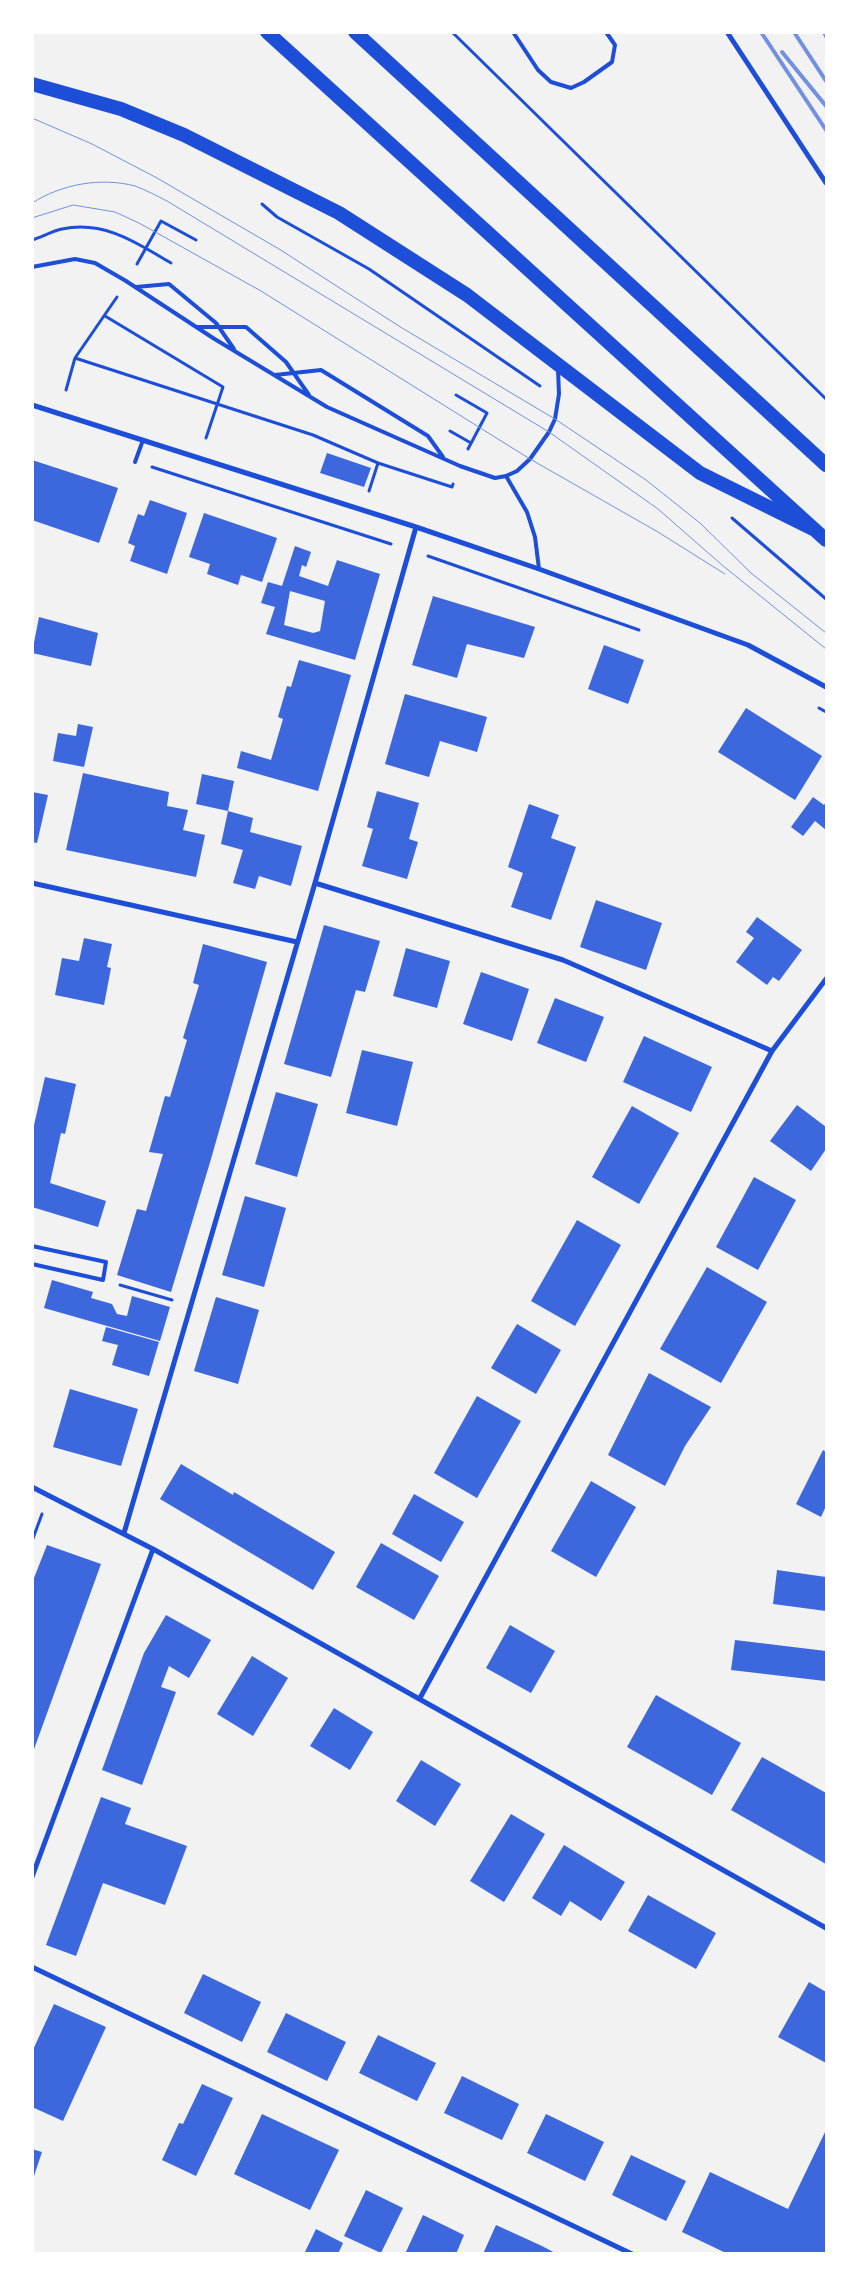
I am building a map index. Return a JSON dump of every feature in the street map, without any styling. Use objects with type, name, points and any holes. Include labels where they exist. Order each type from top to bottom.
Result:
[{"type":"highway","points":[[267,32],[826,540]]},
{"type":"highway","points":[[355,32],[826,465]]},
{"type":"highway","points":[[32,84],[121,109],[184,135],[330,208],[467,295],[700,473],[815,530]]},
{"type":"street","points":[[727,32],[826,183]]},
{"type":"street","points":[[32,404],[539,568],[748,645],[826,687]]},
{"type":"street","points":[[124,1533],[315,882],[416,527]]},
{"type":"street","points":[[315,882],[563,960],[772,1052]]},
{"type":"street","points":[[32,883],[296,942]]},
{"type":"street","points":[[420,1698],[772,1052],[826,979]]},
{"type":"street","points":[[32,1487],[153,1549],[826,1928]]},
{"type":"street","points":[[32,1877],[153,1549]]},
{"type":"street","points":[[32,1966],[632,2254]]},
{"type":"lane","points":[[513,32],[538,70],[551,82],[571,88],[584,82],[612,62],[614,45],[606,32]]},
{"type":"lane","points":[[32,267],[75,259],[95,264],[126,281],[196,327],[327,407],[445,459],[495,478],[506,476],[530,460],[541,446],[555,419],[559,394],[557,365]]},
{"type":"lane","points":[[135,287],[169,284],[219,327],[235,351]]},
{"type":"lane","points":[[196,327],[246,328],[286,362],[310,396]]},
{"type":"lane","points":[[274,375],[321,370],[428,436],[445,459]]},
{"type":"lane","points":[[135,462],[143,440]]},
{"type":"lane","points":[[506,476],[528,512],[536,538],[539,568]]},
{"type":"lane","points":[[32,1246],[106,1262],[102,1280],[32,1264]]},
{"type":"path","points":[[452,32],[826,399]]},
{"type":"path","points":[[257,200],[277,217],[369,269],[535,384],[559,394]]},
{"type":"path","points":[[66,390],[75,358],[105,316],[161,220],[196,240]]},
{"type":"path","points":[[32,240],[62,229],[96,227],[128,238],[172,264]]},
{"type":"path","points":[[105,316],[223,387],[192,480]]},
{"type":"path","points":[[75,358],[313,435]]},
{"type":"path","points":[[449,430],[471,443]]},
{"type":"path","points":[[135,462],[410,550],[646,632]]},
{"type":"path","points":[[728,515],[826,599]]},
{"type":"path","points":[[818,707],[826,712]]},
{"type":"path","points":[[102,1280],[192,1305]]},
{"type":"path","points":[[32,1541],[48,1495]]},
{"type":"building","points":[[327,453],[371,468],[364,487],[320,473]]},
{"type":"building","points":[[32,460],[118,488],[99,543],[32,520]]},
{"type":"building","points":[[150,500],[187,513],[167,574],[130,561],[135,546],[128,543],[138,514],[144,516]]},
{"type":"building","points":[[204,513],[277,538],[262,582],[241,575],[238,585],[207,574],[210,564],[189,557]]},
{"type":"building","points":[[295,546],[311,552],[306,567],[302,565],[299,576],[328,586],[337,560],[380,574],[355,660],[266,634],[275,607],[261,603],[268,582],[282,586]],"holes":[[[290,591],[325,601],[320,631],[313,633],[284,625]]]},
{"type":"building","points":[[433,596],[535,627],[524,658],[467,644],[457,678],[412,665]]},
{"type":"building","points":[[39,617],[98,633],[91,666],[32,653]]},
{"type":"building","points":[[604,645],[644,660],[628,704],[588,689]]},
{"type":"building","points":[[299,660],[351,675],[318,791],[237,768],[241,751],[271,760],[283,719],[278,717],[287,686],[291,687]]},
{"type":"building","points":[[405,694],[487,717],[477,752],[440,741],[429,777],[385,764]]},
{"type":"building","points":[[746,708],[822,756],[795,800],[718,752]]},
{"type":"building","points":[[78,724],[93,727],[84,767],[53,761],[58,733],[76,736]]},
{"type":"building","points":[[83,773],[169,792],[167,806],[188,810],[183,830],[205,835],[196,877],[66,850]]},
{"type":"building","points":[[202,774],[234,781],[228,811],[196,804]]},
{"type":"building","points":[[377,791],[419,803],[409,839],[418,842],[407,879],[362,866],[373,829],[367,827]]},
{"type":"building","points":[[32,792],[48,795],[37,843],[32,842]]},
{"type":"building","points":[[813,797],[824,805],[826,802],[826,830],[815,821],[803,836],[791,827]]},
{"type":"building","points":[[529,804],[559,815],[551,838],[576,847],[551,920],[511,907],[523,873],[508,867]]},
{"type":"building","points":[[228,811],[253,818],[250,832],[302,846],[291,886],[259,876],[255,889],[233,883],[243,850],[221,844]]},
{"type":"building","points":[[596,900],[662,923],[646,970],[580,947]]},
{"type":"building","points":[[757,917],[802,950],[779,981],[773,977],[767,985],[736,962],[754,938],[746,932]]},
{"type":"building","points":[[324,925],[380,941],[365,992],[356,990],[331,1077],[284,1064]]},
{"type":"building","points":[[84,938],[112,944],[107,967],[111,968],[104,1005],[55,995],[62,958],[79,961]]},
{"type":"building","points":[[203,944],[267,962],[171,1292],[117,1275],[137,1209],[146,1211],[163,1154],[149,1152],[165,1096],[170,1097],[187,1040],[183,1038],[199,985],[193,983]]},
{"type":"building","points":[[406,948],[450,961],[437,1008],[393,996]]},
{"type":"building","points":[[481,972],[529,989],[512,1041],[463,1024]]},
{"type":"building","points":[[555,998],[604,1017],[586,1062],[537,1043]]},
{"type":"building","points":[[644,1036],[712,1067],[691,1112],[623,1082]]},
{"type":"building","points":[[362,1050],[413,1062],[397,1126],[346,1113]]},
{"type":"building","points":[[45,1077],[76,1084],[65,1134],[61,1133],[50,1183],[106,1201],[98,1227],[32,1207],[32,1134]]},
{"type":"building","points":[[276,1092],[318,1104],[297,1177],[255,1164]]},
{"type":"building","points":[[797,1105],[826,1127],[826,1149],[811,1171],[770,1141]]},
{"type":"building","points":[[632,1106],[679,1133],[639,1204],[592,1177]]},
{"type":"building","points":[[754,1177],[796,1200],[758,1270],[716,1247]]},
{"type":"building","points":[[245,1196],[286,1208],[264,1287],[222,1275]]},
{"type":"building","points":[[577,1220],[621,1245],[575,1326],[531,1301]]},
{"type":"building","points":[[707,1267],[767,1302],[721,1383],[660,1349]]},
{"type":"building","points":[[52,1280],[93,1292],[91,1298],[112,1304],[117,1314],[127,1316],[132,1296],[170,1307],[160,1341],[44,1308]]},
{"type":"building","points":[[216,1297],[259,1310],[238,1384],[194,1371]]},
{"type":"building","points":[[517,1324],[561,1350],[536,1394],[491,1368]]},
{"type":"building","points":[[106,1327],[159,1342],[149,1376],[112,1365],[118,1345],[102,1341]]},
{"type":"building","points":[[649,1373],[711,1407],[685,1446],[665,1486],[608,1455]]},
{"type":"building","points":[[70,1389],[138,1409],[121,1466],[53,1447]]},
{"type":"building","points":[[477,1396],[521,1421],[477,1498],[434,1473]]},
{"type":"building","points":[[823,1450],[826,1452],[826,1506],[821,1517],[796,1504]]},
{"type":"building","points":[[181,1464],[233,1495],[234,1492],[335,1552],[313,1590],[160,1499]]},
{"type":"building","points":[[591,1481],[636,1507],[596,1577],[551,1551]]},
{"type":"building","points":[[414,1494],[464,1522],[441,1562],[392,1534]]},
{"type":"building","points":[[381,1543],[439,1576],[414,1620],[356,1587]]},
{"type":"building","points":[[47,1545],[101,1564],[33,1752],[32,1583]]},
{"type":"building","points":[[777,1570],[826,1577],[826,1611],[773,1604]]},
{"type":"building","points":[[166,1615],[211,1640],[189,1678],[169,1666],[161,1687],[176,1692],[142,1785],[102,1770],[144,1653]]},
{"type":"building","points":[[510,1625],[555,1651],[531,1693],[486,1668]]},
{"type":"building","points":[[735,1640],[826,1651],[825,1681],[731,1670]]},
{"type":"building","points":[[252,1656],[288,1678],[253,1736],[217,1714]]},
{"type":"building","points":[[656,1695],[741,1743],[712,1795],[627,1747]]},
{"type":"building","points":[[334,1708],[373,1732],[350,1770],[310,1746]]},
{"type":"building","points":[[762,1757],[826,1793],[826,1864],[731,1810]]},
{"type":"building","points":[[421,1760],[461,1784],[435,1826],[396,1801]]},
{"type":"building","points":[[101,1797],[131,1808],[125,1824],[187,1846],[165,1905],[103,1883],[76,1956],[46,1945]]},
{"type":"building","points":[[511,1814],[545,1834],[504,1902],[470,1881]]},
{"type":"building","points":[[564,1845],[625,1882],[601,1921],[570,1901],[561,1916],[532,1898]]},
{"type":"building","points":[[648,1895],[716,1933],[696,1969],[628,1931]]},
{"type":"building","points":[[203,1974],[261,2002],[242,2042],[184,2013]]},
{"type":"building","points":[[809,1982],[826,1992],[826,2063],[778,2037]]},
{"type":"building","points":[[54,2004],[106,2027],[63,2121],[32,2107],[32,2052]]},
{"type":"building","points":[[286,2013],[346,2042],[327,2081],[267,2052]]},
{"type":"building","points":[[378,2035],[436,2063],[417,2101],[359,2073]]},
{"type":"building","points":[[462,2076],[519,2104],[502,2140],[444,2113]]},
{"type":"building","points":[[202,2084],[233,2098],[196,2176],[162,2160],[179,2123],[183,2124]]},
{"type":"building","points":[[262,2114],[339,2150],[310,2210],[234,2174]]},
{"type":"building","points":[[546,2114],[604,2142],[585,2181],[527,2153]]},
{"type":"building","points":[[826,2130],[826,2254],[728,2254],[682,2232],[710,2172],[788,2209]]},
{"type":"building","points":[[32,2149],[42,2152],[33,2179],[32,2179]]},
{"type":"building","points":[[631,2155],[686,2181],[666,2221],[612,2195]]},
{"type":"building","points":[[366,2190],[403,2208],[381,2253],[344,2236]]},
{"type":"building","points":[[423,2215],[464,2235],[456,2254],[405,2254]]},
{"type":"building","points":[[496,2225],[542,2246],[557,2254],[483,2254]]},
{"type":"building","points":[[316,2229],[343,2243],[338,2254],[304,2254]]},
{"type":"tram line","points":[[32,118],[92,144],[157,178],[279,249],[402,328],[555,419],[646,480],[700,523],[751,573],[826,633]]},
{"type":"tram line","points":[[32,203],[56,191],[95,182],[122,183],[135,186],[167,201],[549,432],[658,509],[722,565],[826,649]]},
{"type":"tram line","points":[[32,218],[73,205],[115,212],[139,223],[261,291],[530,459],[658,532],[725,574]]},
{"type":"railway","points":[[761,32],[826,130]]},
{"type":"railway","points":[[794,32],[826,81]]},
{"type":"railway","points":[[824,32],[826,36]]},
{"type":"railway","points":[[782,52],[826,106]]}]
